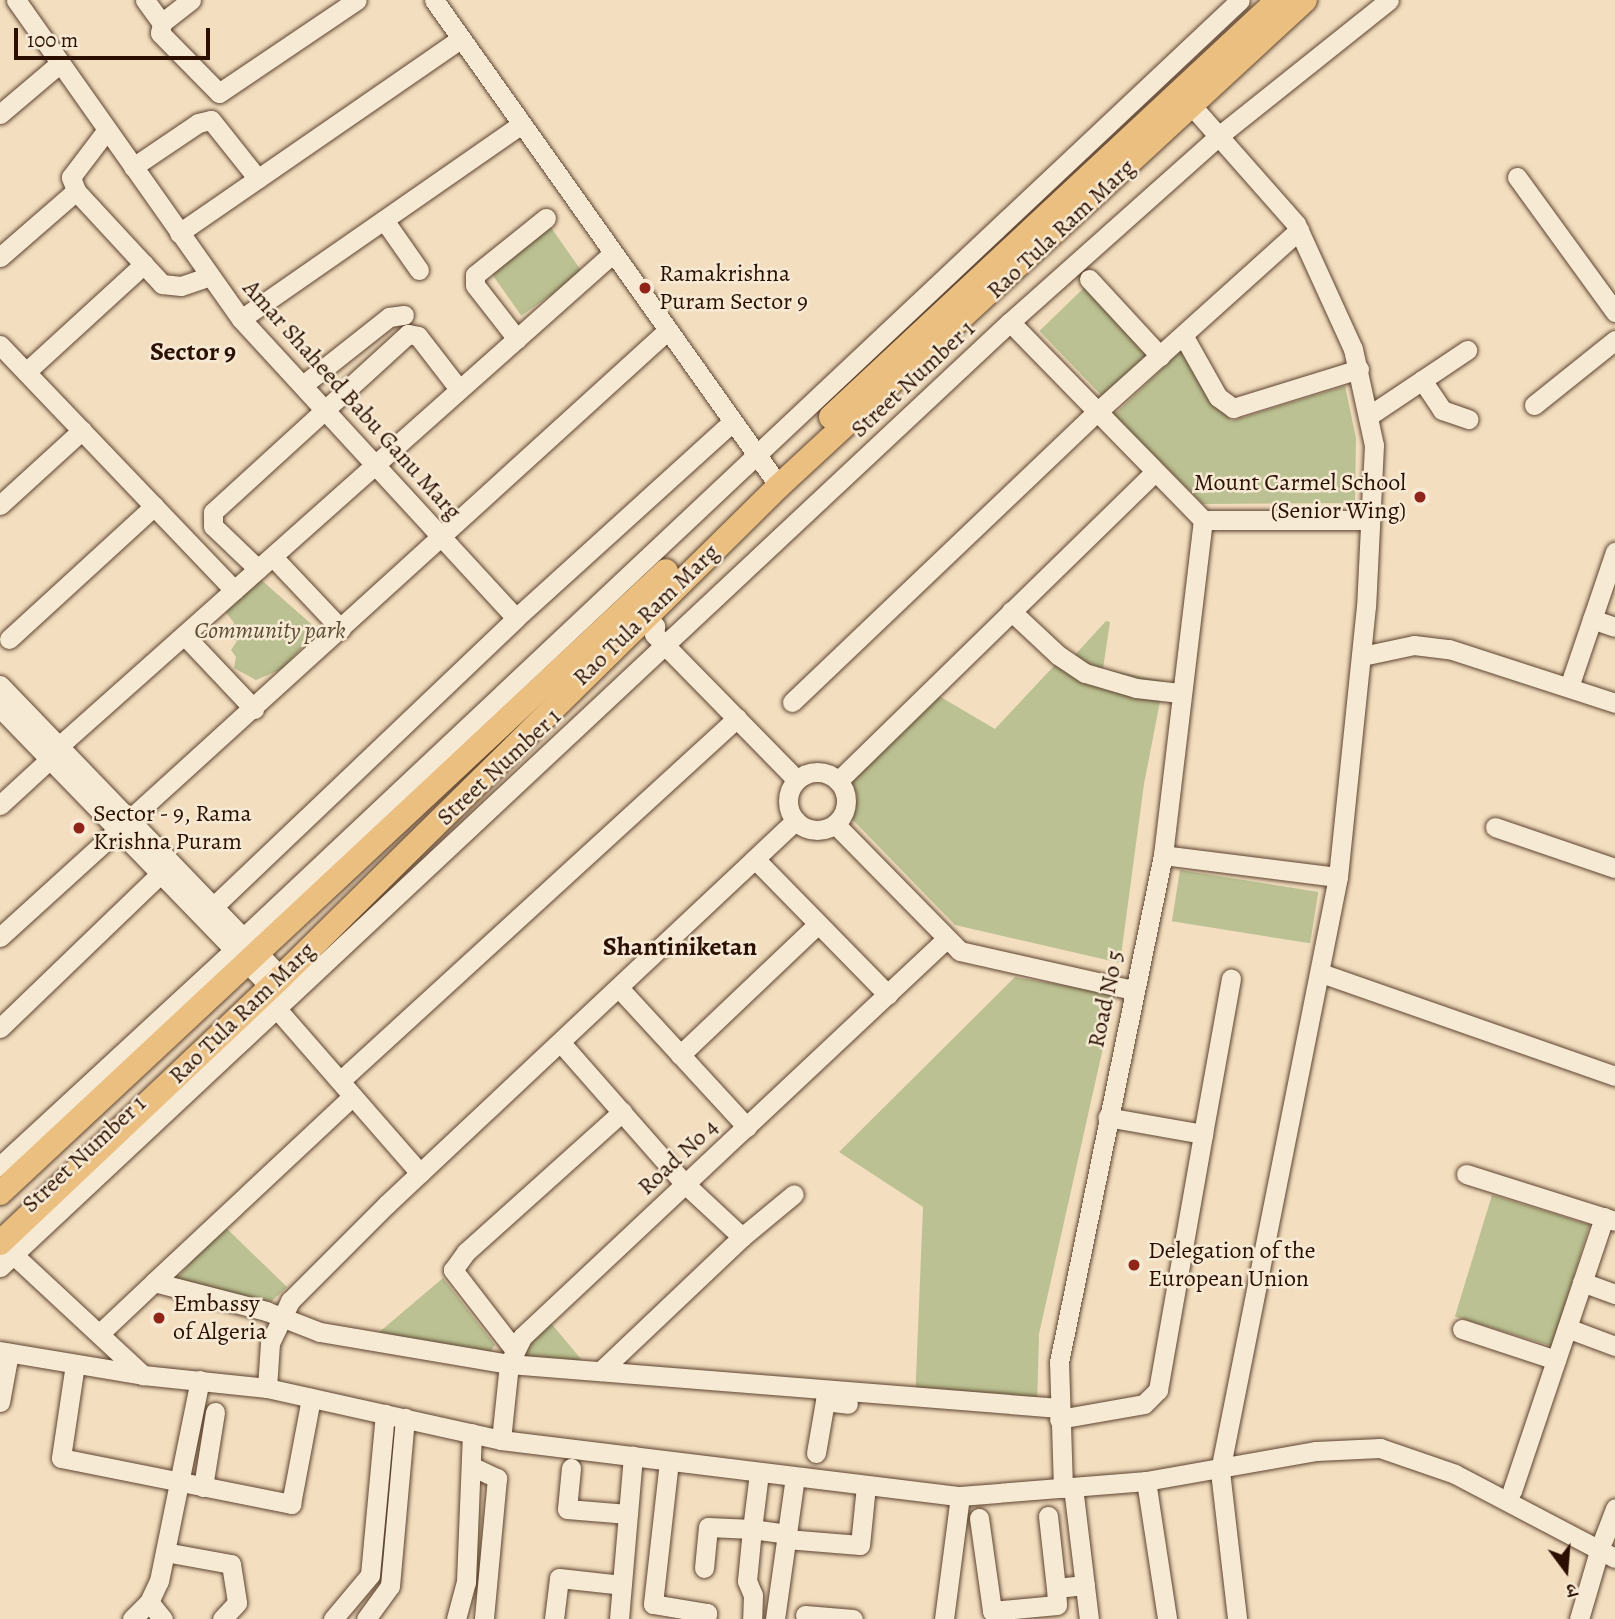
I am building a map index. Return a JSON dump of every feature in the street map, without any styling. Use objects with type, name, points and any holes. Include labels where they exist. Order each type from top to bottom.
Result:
[{"type":"main road","name":"Rao Tula Ram Marg","points":[[3,1252],[276,991],[650,620],[774,480],[1278,0]]},
{"type":"main road","name":"Rao Tula Ram Marg","points":[[0,1193],[246,950],[1192,106],[1305,0]]},
{"type":"street","points":[[145,0],[162,23]]},
{"type":"street","points":[[191,0],[162,23],[160,33],[219,93],[357,0]]},
{"type":"street","points":[[433,0],[774,480]]},
{"type":"street","points":[[0,1166],[246,950],[755,454],[1240,0]]},
{"type":"street","name":"Street Number 1","points":[[276,991],[670,641],[1010,322],[1220,135],[1389,0]]},
{"type":"street","name":"Amar Shaheed Babu Ganu Marg","points":[[22,2],[59,64],[241,319],[516,618]]},
{"type":"street","points":[[179,233],[460,39]]},
{"type":"street","points":[[0,114],[59,64]]},
{"type":"street","points":[[1192,106],[1287,211],[1298,230],[1359,369],[1374,446],[1366,606],[1338,877],[1220,1471],[1237,1619]]},
{"type":"street","points":[[133,167],[198,123],[211,120],[258,179]]},
{"type":"street","points":[[241,319],[520,125]]},
{"type":"street","points":[[106,131],[71,177],[76,191],[162,284],[173,287],[210,275]]},
{"type":"street","points":[[1517,177],[1615,312]]},
{"type":"street","points":[[0,257],[76,191]]},
{"type":"street","points":[[517,339],[475,285],[475,275],[546,218]]},
{"type":"street","points":[[384,220],[419,270]]},
{"type":"street","points":[[792,702],[1097,412],[1298,230]]},
{"type":"street","points":[[0,805],[184,635],[612,254]]},
{"type":"street","points":[[26,372],[144,264]]},
{"type":"street","points":[[1089,279],[1160,356]]},
{"type":"street","points":[[303,386],[389,317],[404,315]]},
{"type":"street","points":[[1010,322],[1203,520],[1369,520]]},
{"type":"street","points":[[0,937],[126,826],[667,331]]},
{"type":"street","points":[[341,629],[265,563],[213,526],[211,516],[408,334],[418,336],[459,389]]},
{"type":"street","points":[[1183,335],[1218,397],[1233,408],[1359,369]]},
{"type":"street","points":[[1534,405],[1615,340]]},
{"type":"street","points":[[0,345],[234,590]]},
{"type":"street","points":[[1370,415],[1467,350]]},
{"type":"street","points":[[1422,380],[1442,410],[1468,419]]},
{"type":"street","points":[[214,906],[516,618],[732,422]]},
{"type":"street","points":[[0,505],[82,430]]},
{"type":"street","points":[[838,781],[1155,472]]},
{"type":"street","points":[[9,639],[154,506]]},
{"type":"street","name":"Road No 5","points":[[1089,1619],[1059,1414],[1059,1362],[1133,990],[1163,855],[1180,693],[1203,520]]},
{"type":"street","points":[[1569,687],[1614,558]]},
{"type":"street","points":[[1011,611],[1058,655],[1085,673],[1136,688],[1180,693]]},
{"type":"street","points":[[1592,619],[1615,627]]},
{"type":"street","points":[[650,620],[654,634],[670,641],[801,778]]},
{"type":"street","points":[[184,635],[254,709]]},
{"type":"street","points":[[1367,655],[1430,646],[1615,703]]},
{"type":"street","points":[[711,682],[737,718],[801,778]]},
{"type":"street","points":[[0,685],[55,752],[126,826],[214,906],[340,1081],[419,1173]]},
{"type":"street","points":[[0,708],[55,752]]},
{"type":"street","points":[[340,1081],[530,912],[737,718]]},
{"type":"street","points":[[822,773],[838,781],[846,798],[835,824],[810,829],[796,820],[789,796],[801,778],[822,773]]},
{"type":"street","points":[[267,1388],[267,1360],[279,1318],[290,1301],[419,1173],[796,820]]},
{"type":"street","points":[[835,824],[945,940],[976,957],[1133,990]]},
{"type":"street","points":[[126,826],[161,873],[246,950]]},
{"type":"street","points":[[1495,827],[1615,867]]},
{"type":"street","points":[[1163,855],[1338,877]]},
{"type":"street","points":[[755,859],[887,995]]},
{"type":"street","points":[[0,1028],[161,873]]},
{"type":"street","points":[[680,1055],[818,924]]},
{"type":"street","name":"Road No 4","points":[[512,1356],[685,1184],[945,940]]},
{"type":"street","points":[[1321,973],[1615,1076]]},
{"type":"street","points":[[154,1282],[266,1311],[320,1332],[512,1356],[601,1371],[1033,1406],[1059,1414],[1144,1404],[1158,1390],[1231,978]]},
{"type":"street","points":[[619,988],[747,1127]]},
{"type":"street","points":[[561,1042],[685,1184],[742,1237]]},
{"type":"street","points":[[99,1334],[353,1096]]},
{"type":"street","points":[[501,1440],[512,1356],[453,1270],[466,1252],[622,1112]]},
{"type":"street","points":[[1107,1117],[1203,1133]]},
{"type":"street","points":[[1466,1174],[1609,1219],[1582,1282],[1512,1491]]},
{"type":"street","points":[[601,1371],[742,1237],[794,1194]]},
{"type":"street","points":[[3,1252],[143,1375]]},
{"type":"street","points":[[1582,1282],[1615,1294]]},
{"type":"street","points":[[1567,1328],[1615,1346]]},
{"type":"street","points":[[1462,1329],[1556,1360]]},
{"type":"street","points":[[0,1402],[5,1352],[143,1375],[267,1388],[501,1440],[960,1496],[1146,1481],[1220,1471],[1316,1451],[1380,1448],[1455,1474],[1606,1549]]},
{"type":"street","points":[[75,1364],[61,1458],[291,1504],[312,1398]]},
{"type":"street","points":[[132,1619],[149,1602],[165,1552],[200,1380]]},
{"type":"street","points":[[816,1453],[825,1401],[1034,1416],[1033,1406]]},
{"type":"street","points":[[203,1487],[215,1412]]},
{"type":"street","points":[[333,1619],[363,1588],[371,1570],[385,1414]]},
{"type":"street","points":[[366,1619],[385,1598],[392,1574],[405,1418]]},
{"type":"street","points":[[456,1619],[466,1582],[472,1433]]},
{"type":"street","points":[[620,1602],[633,1456]]},
{"type":"street","points":[[659,1609],[669,1461]]},
{"type":"street","points":[[471,1466],[497,1478],[484,1619]]},
{"type":"street","points":[[571,1468],[567,1509],[628,1514]]},
{"type":"street","points":[[759,1473],[747,1581],[753,1612],[776,1613],[795,1477]]},
{"type":"street","points":[[1146,1481],[1167,1619]]},
{"type":"street","points":[[704,1568],[708,1527],[752,1529],[860,1545],[866,1486]]},
{"type":"street","points":[[944,1619],[960,1496]]},
{"type":"street","points":[[1579,1619],[1606,1549],[1615,1508]]},
{"type":"street","points":[[979,1518],[992,1611],[1057,1605],[1048,1516]]},
{"type":"street","points":[[165,1552],[231,1564],[237,1603],[222,1619]]},
{"type":"street","points":[[371,1570],[392,1574]]},
{"type":"street","points":[[554,1619],[559,1578],[620,1602],[707,1613],[706,1619]]},
{"type":"street","points":[[1056,1588],[1085,1585]]},
{"type":"street","points":[[149,1602],[163,1619]]},
{"type":"street","points":[[805,1615],[853,1619]]},
{"type":"green space","points":[[550,226],[583,273],[521,316],[489,269]]},
{"type":"green space","points":[[1089,283],[1155,351],[1105,399],[1039,331]]},
{"type":"green space","points":[[1185,347],[1231,421],[1345,386],[1356,438],[1355,503],[1203,504],[1114,415]]},
{"type":"green space","name":"Community park","points":[[258,577],[318,630],[282,669],[256,680],[234,668],[236,657],[231,650],[237,641],[224,635],[234,623],[223,608]]},
{"type":"green space","points":[[1106,621],[1110,622],[1103,669],[1164,681],[1144,784],[1120,963],[955,925],[852,819],[857,797],[852,781],[939,696],[995,729],[1065,654],[1073,657]]},
{"type":"green space","points":[[1180,870],[1318,892],[1310,943],[1172,921]]},
{"type":"green space","points":[[1015,977],[1115,994],[1039,1334],[1037,1407],[915,1402],[923,1207],[839,1152]]},
{"type":"green space","points":[[1492,1195],[1590,1225],[1552,1346],[1455,1316]]},
{"type":"green space","points":[[223,1225],[287,1287],[271,1302],[167,1290]]},
{"type":"green space","points":[[443,1278],[495,1345],[487,1356],[377,1334]]},
{"type":"green space","points":[[550,1322],[586,1365],[520,1356]]},
{"type":"place","name":"Ramakrishna Puram Sector 9","points":[[645,288]]},
{"type":"place","name":"Mount Carmel School (Senior Wing)","points":[[1420,497]]},
{"type":"place","name":"Sector - 9, Rama Krishna Puram","points":[[79,828]]},
{"type":"place","name":"Delegation of the European Union","points":[[1134,1265]]},
{"type":"place","name":"Embassy of Algeria","points":[[159,1318]]},
{"type":"district","name":"Sector 9","points":[[193,352]]},
{"type":"district","name":"Shantiniketan","points":[[680,947]]}]
